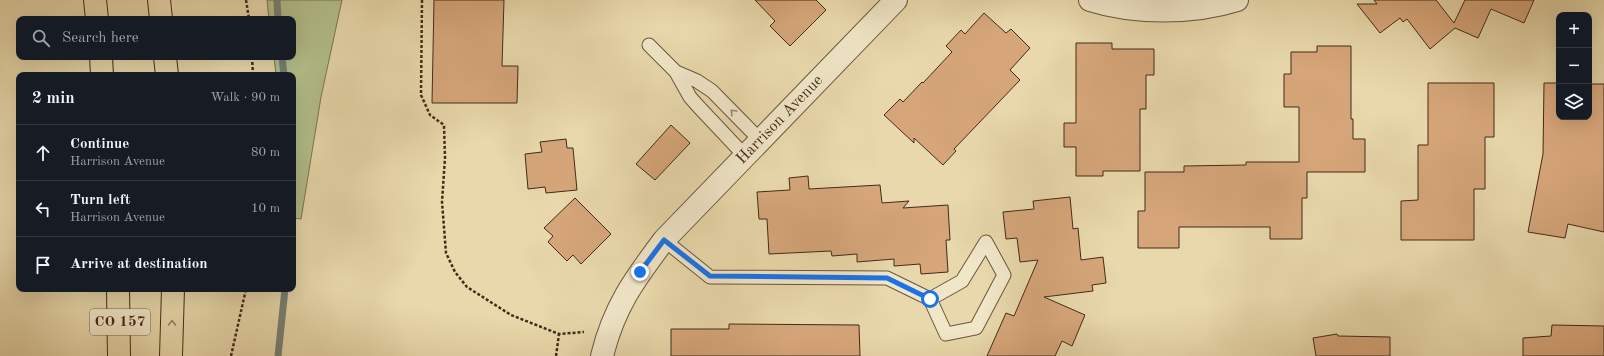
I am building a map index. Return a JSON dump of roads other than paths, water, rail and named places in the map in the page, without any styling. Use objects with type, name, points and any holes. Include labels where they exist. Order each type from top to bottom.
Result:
[{"type":"highway","points":[[95,0],[97,16]]},
{"type":"highway","points":[[159,0],[161,16]]},
{"type":"highway","points":[[101,60],[102,72]]},
{"type":"highway","points":[[165,60],[167,72]]},
{"type":"highway","name":"CO 157","points":[[118,292],[119,356]]},
{"type":"highway","name":"CO 157","points":[[171,356],[173,292]]},
{"type":"street","name":"Harrison Avenue","points":[[602,356],[608,330],[619,305],[640,272],[664,240],[896,0]]},
{"type":"street","points":[[1090,0],[1121,7],[1161,11],[1223,5],[1238,0]]},
{"type":"lane","points":[[649,45],[676,72],[693,101],[745,156]]},
{"type":"lane","points":[[676,72],[697,81],[712,91],[760,140]]},
{"type":"lane","points":[[664,240],[710,276],[887,278],[930,299],[946,334],[976,328],[1004,275],[986,242],[962,281],[930,299]]},
{"type":"waterway","points":[[277,0],[278,16]]},
{"type":"waterway","points":[[282,60],[284,72]]},
{"type":"waterway","points":[[278,356],[285,292]]}]
